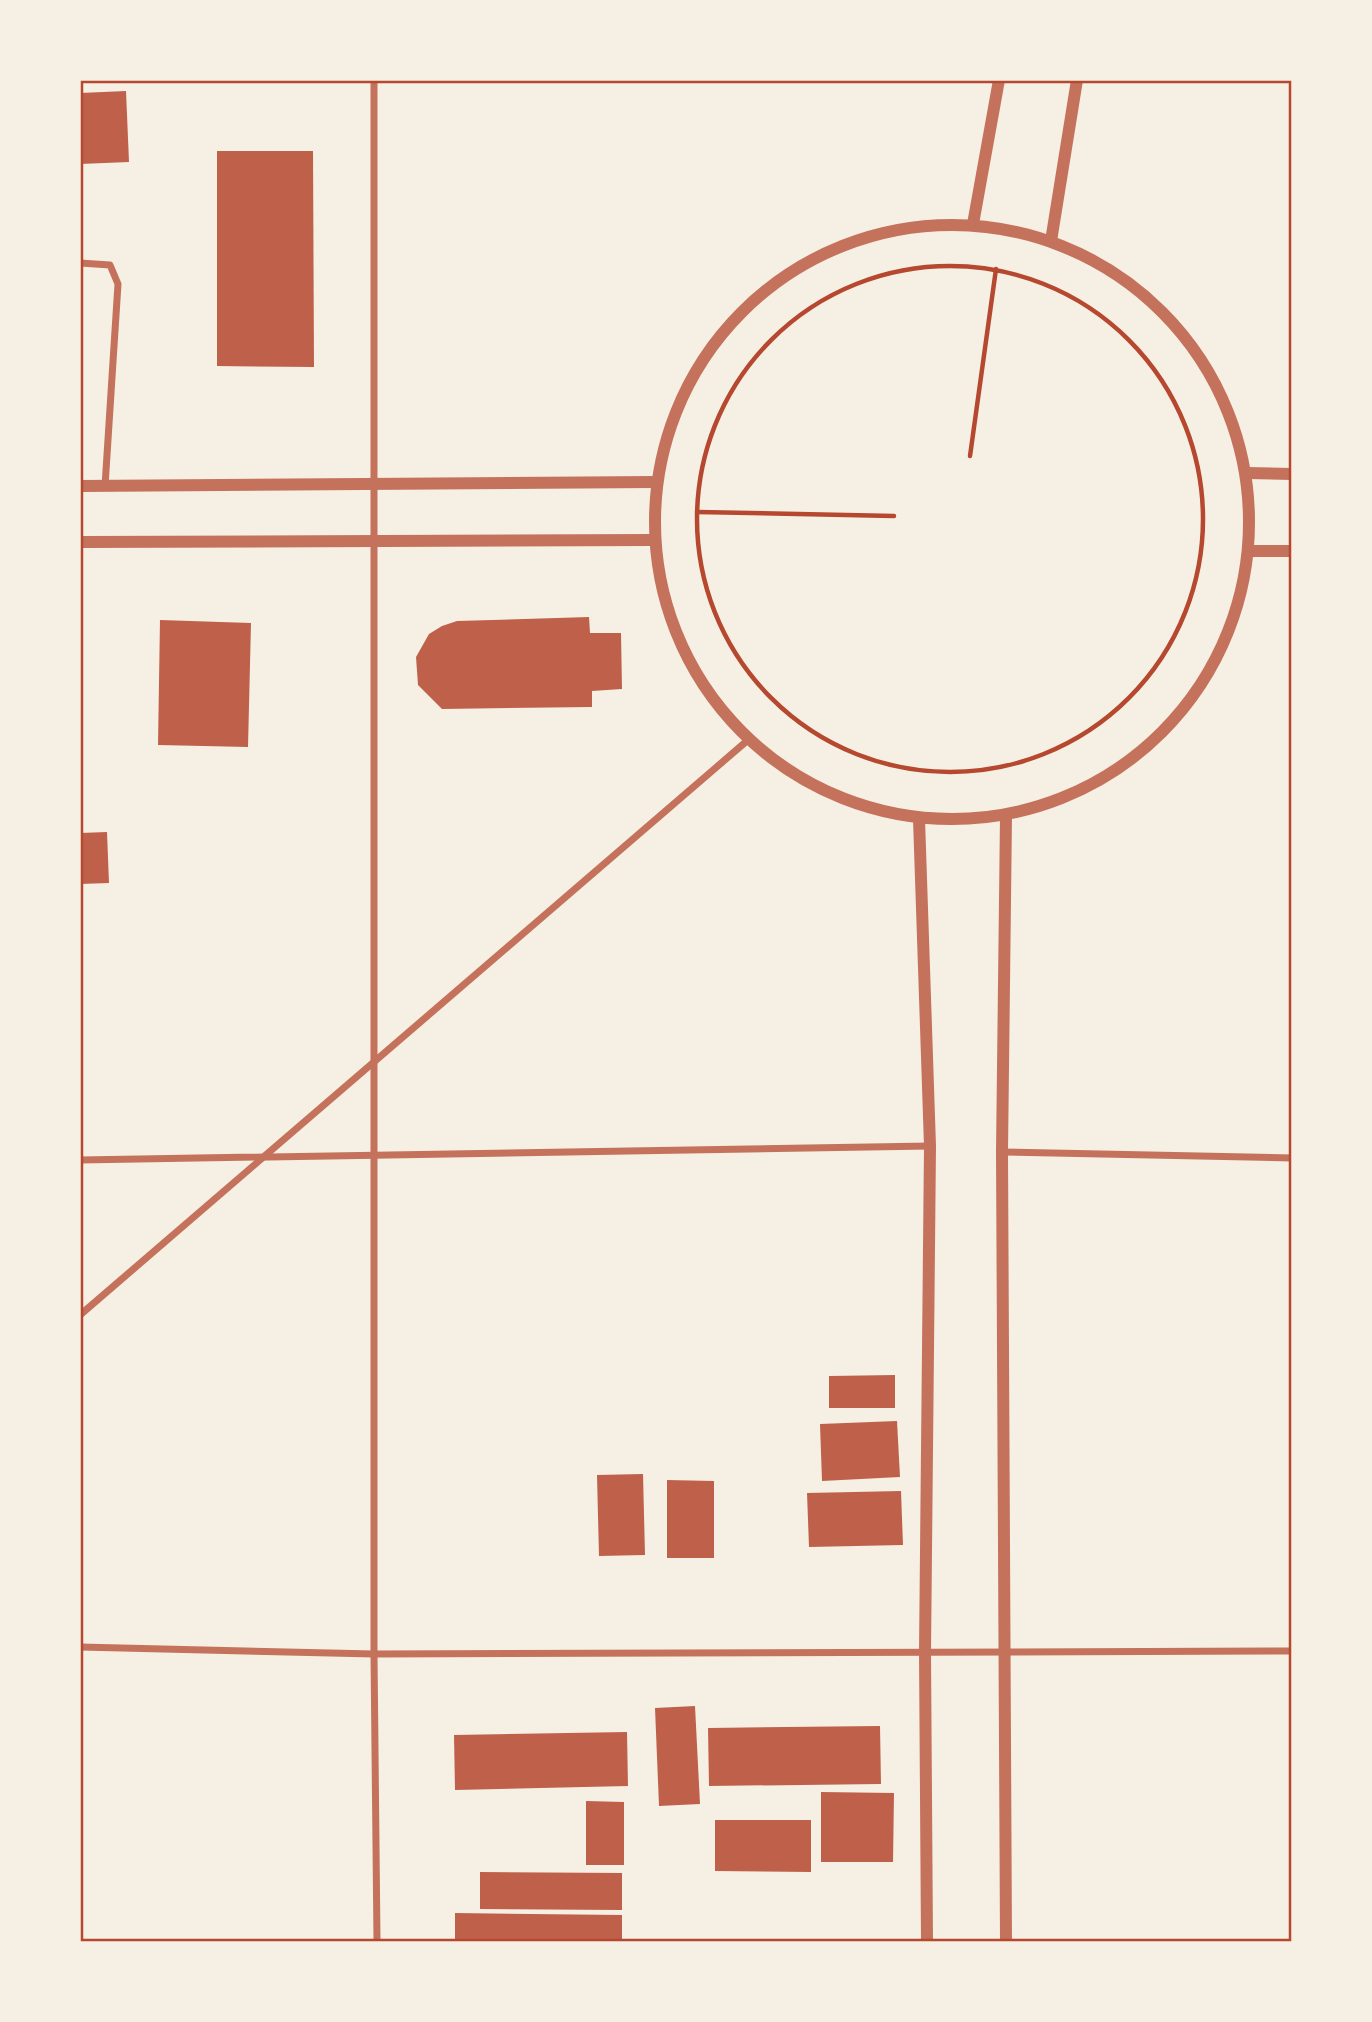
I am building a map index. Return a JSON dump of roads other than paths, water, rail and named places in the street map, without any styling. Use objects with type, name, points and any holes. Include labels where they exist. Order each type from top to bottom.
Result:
[{"type":"street","points":[[374,80],[374,1654],[377,1941]]},
{"type":"street","points":[[973,224],[999,80]]},
{"type":"street","points":[[1051,241],[1077,80]]},
{"type":"street","points":[[973,224],[1051,241],[1122,277],[1181,330],[1223,397],[1247,473],[1250,551],[1226,644],[1173,725],[1097,784],[1006,816],[919,819],[857,805],[799,778],[748,740],[700,682],[668,614],[653,540],[655,482],[680,396],[729,321],[799,264],[883,231],[973,224]]},
{"type":"street","points":[[80,263],[110,265],[118,284],[105,486]]},
{"type":"street","points":[[1247,473],[1292,474]]},
{"type":"street","points":[[80,486],[655,482]]},
{"type":"street","points":[[80,542],[653,540]]},
{"type":"street","points":[[1250,551],[1292,551]]},
{"type":"street","points":[[80,1315],[748,740]]},
{"type":"street","points":[[1006,816],[1002,1152],[1006,1941]]},
{"type":"street","points":[[919,819],[930,1146],[925,1653],[927,1941]]},
{"type":"street","points":[[80,1160],[930,1146]]},
{"type":"street","points":[[1002,1152],[1292,1158]]},
{"type":"street","points":[[80,1647],[374,1654],[1292,1651]]}]
